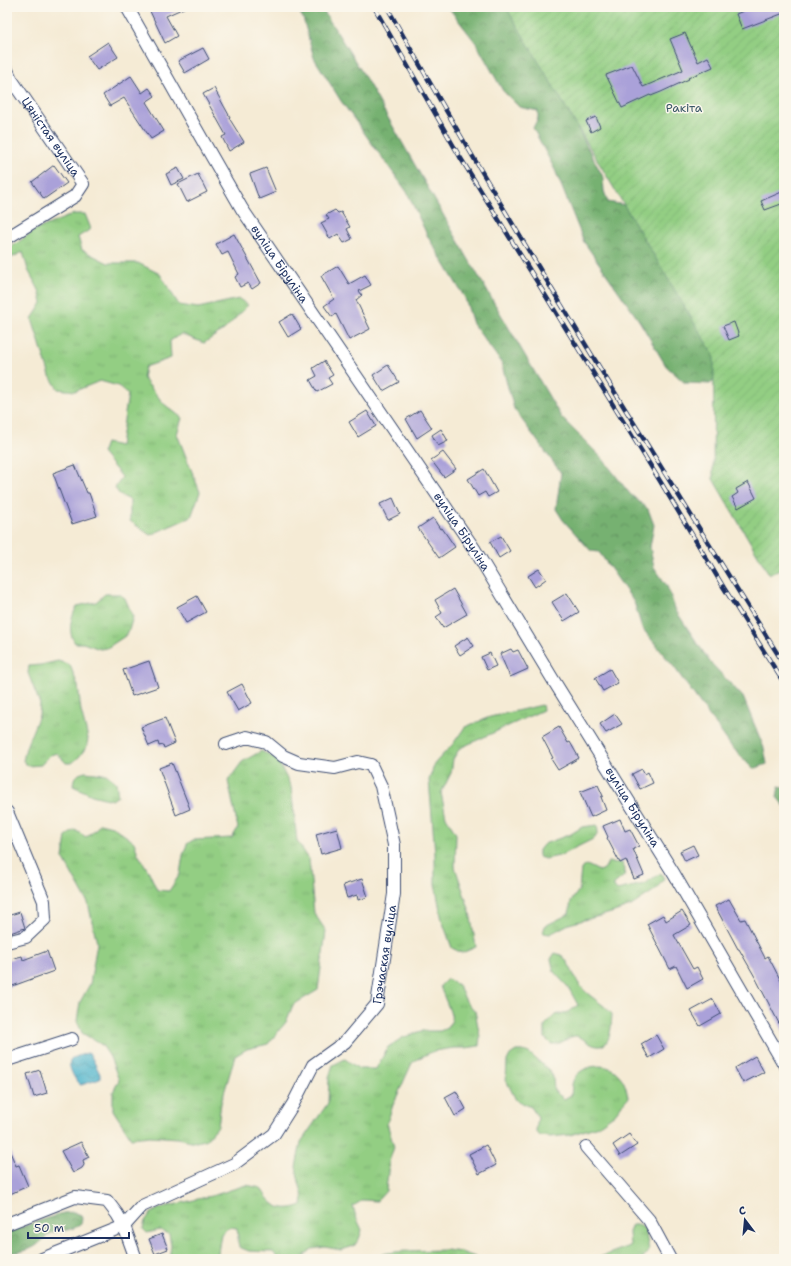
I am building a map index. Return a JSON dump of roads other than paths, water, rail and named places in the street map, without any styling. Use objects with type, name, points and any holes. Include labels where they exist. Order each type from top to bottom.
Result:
[{"type":"street","name":"вуліца Біруліна","points":[[128,7],[202,141],[242,209],[475,550],[552,678],[674,874],[784,1064]]},
{"type":"street","name":"Цяністая вуліца","points":[[7,70],[11,79],[83,184],[75,196],[7,238]]},
{"type":"street","name":"Грэчаская вуліца","points":[[124,1226],[142,1206],[234,1164],[274,1134],[293,1104],[313,1065],[346,1042],[377,1004],[394,894],[394,844],[381,786],[371,765],[358,762],[335,768],[299,764],[283,756],[266,742],[247,737],[226,744]]},
{"type":"street","points":[[7,812],[44,902],[45,919],[26,937],[7,942]]},
{"type":"street","points":[[7,1060],[72,1039]]},
{"type":"street","points":[[586,1147],[649,1220],[670,1259]]},
{"type":"street","points":[[7,1224],[75,1197],[107,1201],[118,1214],[136,1259]]},
{"type":"street","points":[[42,1259],[124,1226]]},
{"type":"water","points":[[87,1053],[90,1054],[100,1074],[100,1079],[81,1085],[73,1075],[70,1062],[74,1058]]},
{"type":"railway","points":[[374,7],[460,157],[660,481],[724,588],[784,683]]},
{"type":"railway","points":[[387,7],[532,256],[784,664]]},
{"type":"park label","name":"Ракіта","points":[[684,108]]}]
